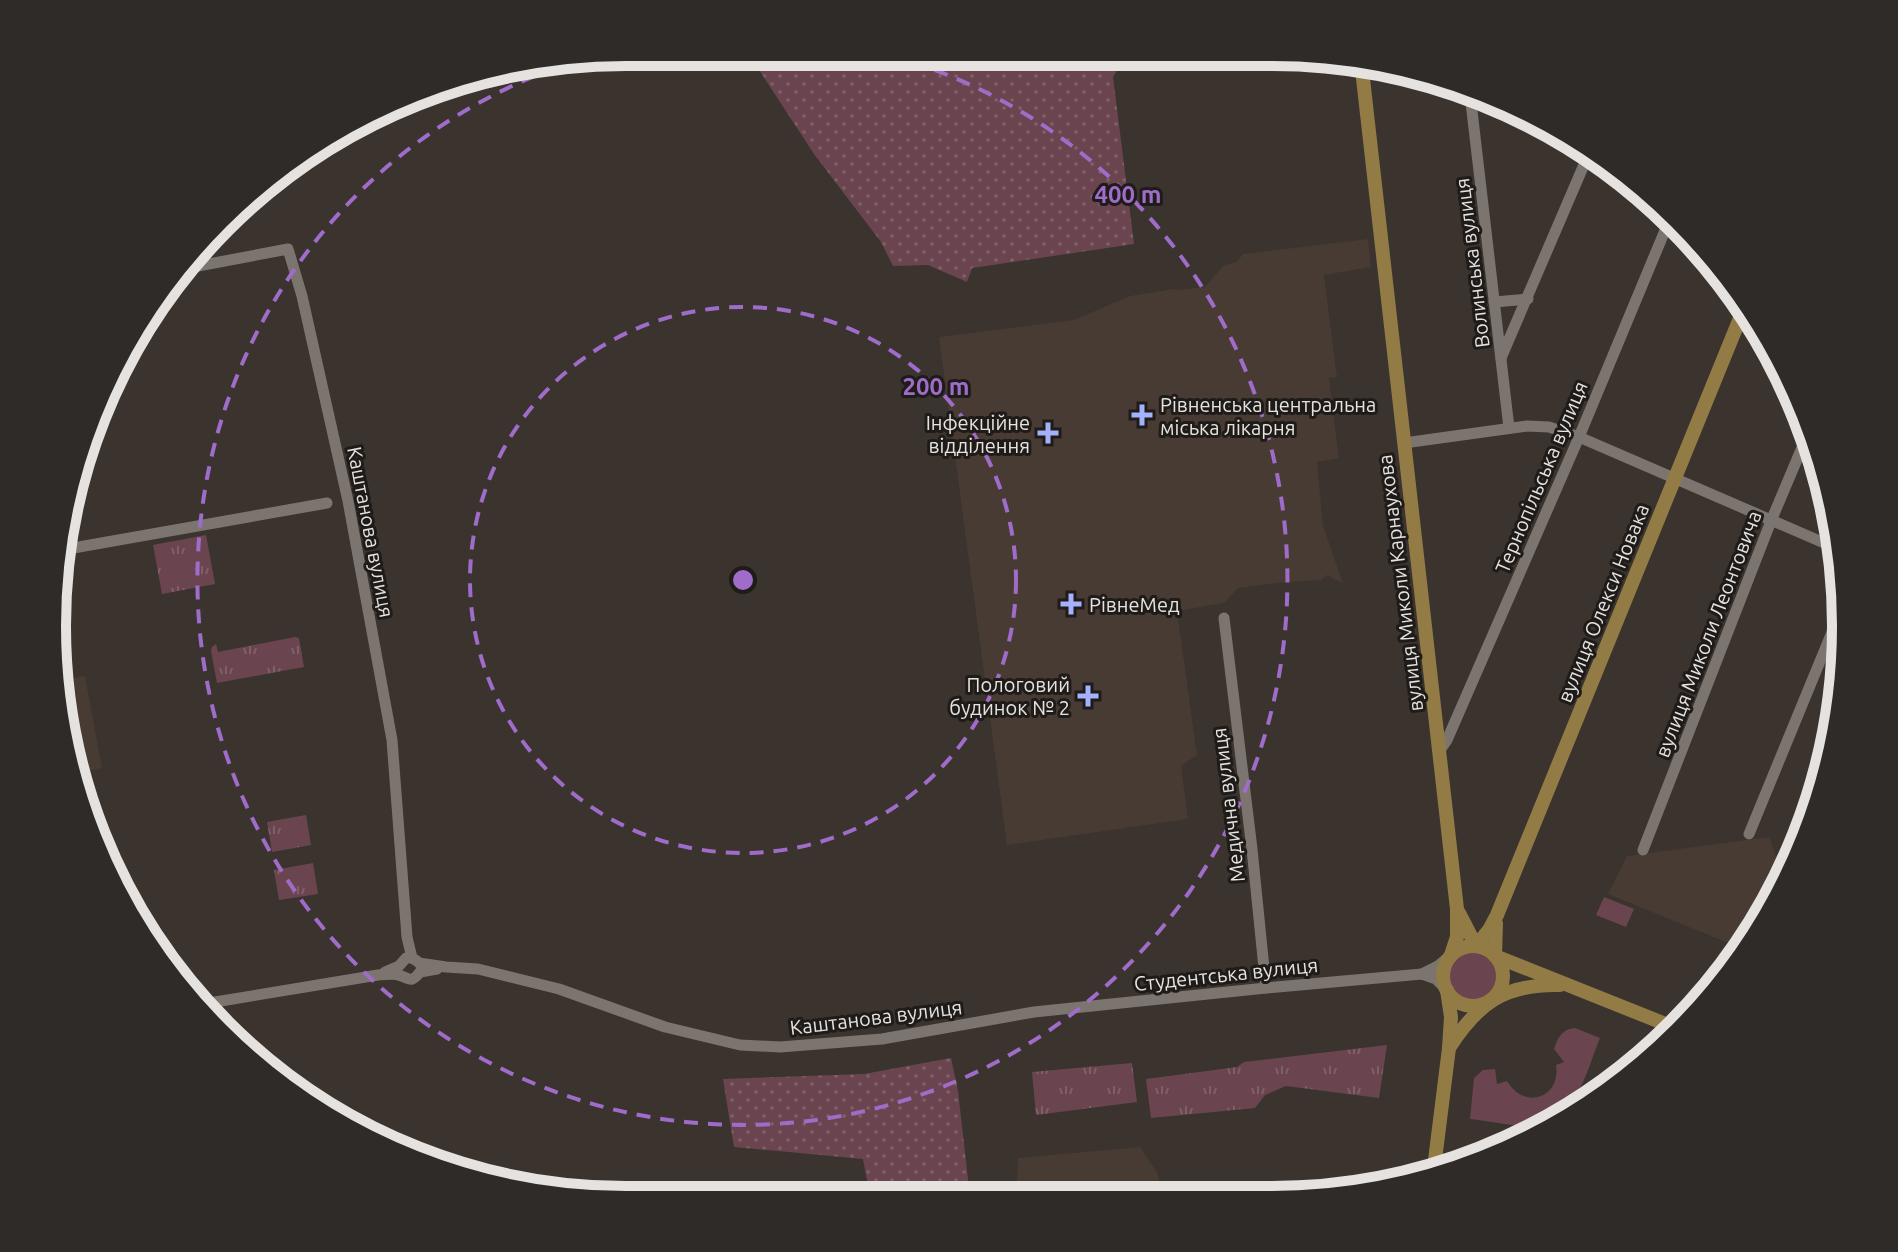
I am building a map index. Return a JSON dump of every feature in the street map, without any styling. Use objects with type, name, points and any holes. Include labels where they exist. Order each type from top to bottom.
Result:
[{"type":"main road","name":"вулиця Миколи Карнаухова","points":[[1363,74],[1457,909],[1457,937],[1451,955]]},
{"type":"main road","name":"вулиця Олекси Новака","points":[[1476,946],[1497,915],[1740,318]]},
{"type":"main road","name":"вулиця Миколи Карнаухова","points":[[1457,909],[1476,946]]},
{"type":"main road","name":"вулиця Олекси Новака","points":[[1495,956],[1497,915]]},
{"type":"main road","points":[[1435,1161],[1451,1017],[1443,976],[1451,955],[1462,948],[1483,948],[1495,956],[1666,1024]]},
{"type":"main road","points":[[1449,1048],[1465,1024],[1500,989],[1503,972],[1495,956]]},
{"type":"main road","points":[[1447,990],[1453,998],[1470,1006],[1519,989],[1568,985]]},
{"type":"street","name":"Волинська вулиця","points":[[1471,103],[1509,428]]},
{"type":"street","points":[[1501,359],[1585,162]]},
{"type":"street","name":"Тернопільська вулиця","points":[[1440,750],[1579,437],[1666,228]]},
{"type":"street","name":"Каштанова вулиця","points":[[198,266],[288,249],[302,296],[348,501],[392,740],[409,965],[478,969],[559,989],[665,1027],[740,1045],[780,1047],[882,1039],[1034,1012]]},
{"type":"street","points":[[1494,302],[1528,299]]},
{"type":"street","points":[[1404,443],[1509,428],[1549,427],[1579,437],[1825,544]]},
{"type":"street","name":"вулиця Миколи Леонтовича","points":[[1643,850],[1802,447]]},
{"type":"street","points":[[72,548],[327,503]]},
{"type":"street","name":"Медична вулиця","points":[[1224,618],[1266,988]]},
{"type":"street","points":[[1749,834],[1832,634]]},
{"type":"street","points":[[1826,649],[1831,651]]},
{"type":"street","points":[[1422,974],[1451,955]]},
{"type":"street","points":[[212,1003],[378,975],[409,965]]},
{"type":"street","points":[[1422,974],[1436,979],[1447,990]]},
{"type":"street","name":"Студентська вулиця","points":[[1034,1012],[1422,974]]},
{"type":"shaded area","name":"Рівненська центральна міська лікарня","points":[[1368,239],[1371,267],[1324,275],[1337,377],[1329,378],[1339,458],[1317,462],[1323,526],[1343,583],[1326,575],[1322,580],[1238,588],[1224,603],[1177,611],[1197,755],[1181,766],[1188,819],[1007,845],[939,337],[1074,320],[1130,296],[1205,287],[1224,265],[1237,262],[1243,254]]},
{"type":"shaded area","points":[[85,676],[102,768],[85,771],[69,679]]},
{"type":"shaded area","points":[[1769,837],[1779,864],[1732,945],[1608,894],[1627,856]]},
{"type":"shaded area","points":[[1140,1147],[1158,1174],[1160,1186],[1017,1186],[1018,1158]]},
{"type":"green space","points":[[756,66],[1120,66],[1113,77],[1134,244],[972,268],[967,282],[928,265],[893,266],[881,242],[814,154]]},
{"type":"green space","points":[[206,535],[215,584],[162,594],[153,545]]},
{"type":"green space","points":[[299,638],[304,667],[217,683],[211,651],[216,644],[218,652]]},
{"type":"green space","points":[[306,815],[311,845],[272,852],[267,822]]},
{"type":"green space","points":[[313,863],[318,894],[279,900],[274,870]]},
{"type":"green space","points":[[1604,897],[1634,909],[1626,927],[1596,915]]},
{"type":"green space","points":[[1473,952],[1490,959],[1497,976],[1490,993],[1473,1000],[1456,993],[1449,976],[1456,959]]},
{"type":"green space","points":[[1571,1029],[1600,1038],[1576,1096],[1526,1125],[1470,1119],[1474,1078],[1483,1070],[1495,1069],[1497,1084],[1507,1081],[1523,1096],[1540,1097],[1547,1093],[1556,1077],[1556,1065],[1564,1062],[1554,1049],[1557,1041],[1561,1034]]},
{"type":"green space","points":[[1387,1045],[1379,1098],[1286,1086],[1265,1095],[1255,1108],[1151,1118],[1146,1079],[1237,1067],[1244,1062]]},
{"type":"green space","points":[[951,1058],[969,1186],[868,1186],[863,1159],[734,1147],[723,1079],[864,1074]]},
{"type":"green space","points":[[1132,1063],[1137,1102],[1036,1115],[1032,1072]]},
{"type":"place","name":"Рівненська центральна міська лікарня","points":[[1142,415]]},
{"type":"place","name":"Інфекційне відділення","points":[[1048,433]]},
{"type":"place","name":"РівнеМед","points":[[1071,604]]},
{"type":"place","name":"Пологовий будинок № 2","points":[[1088,696]]}]
